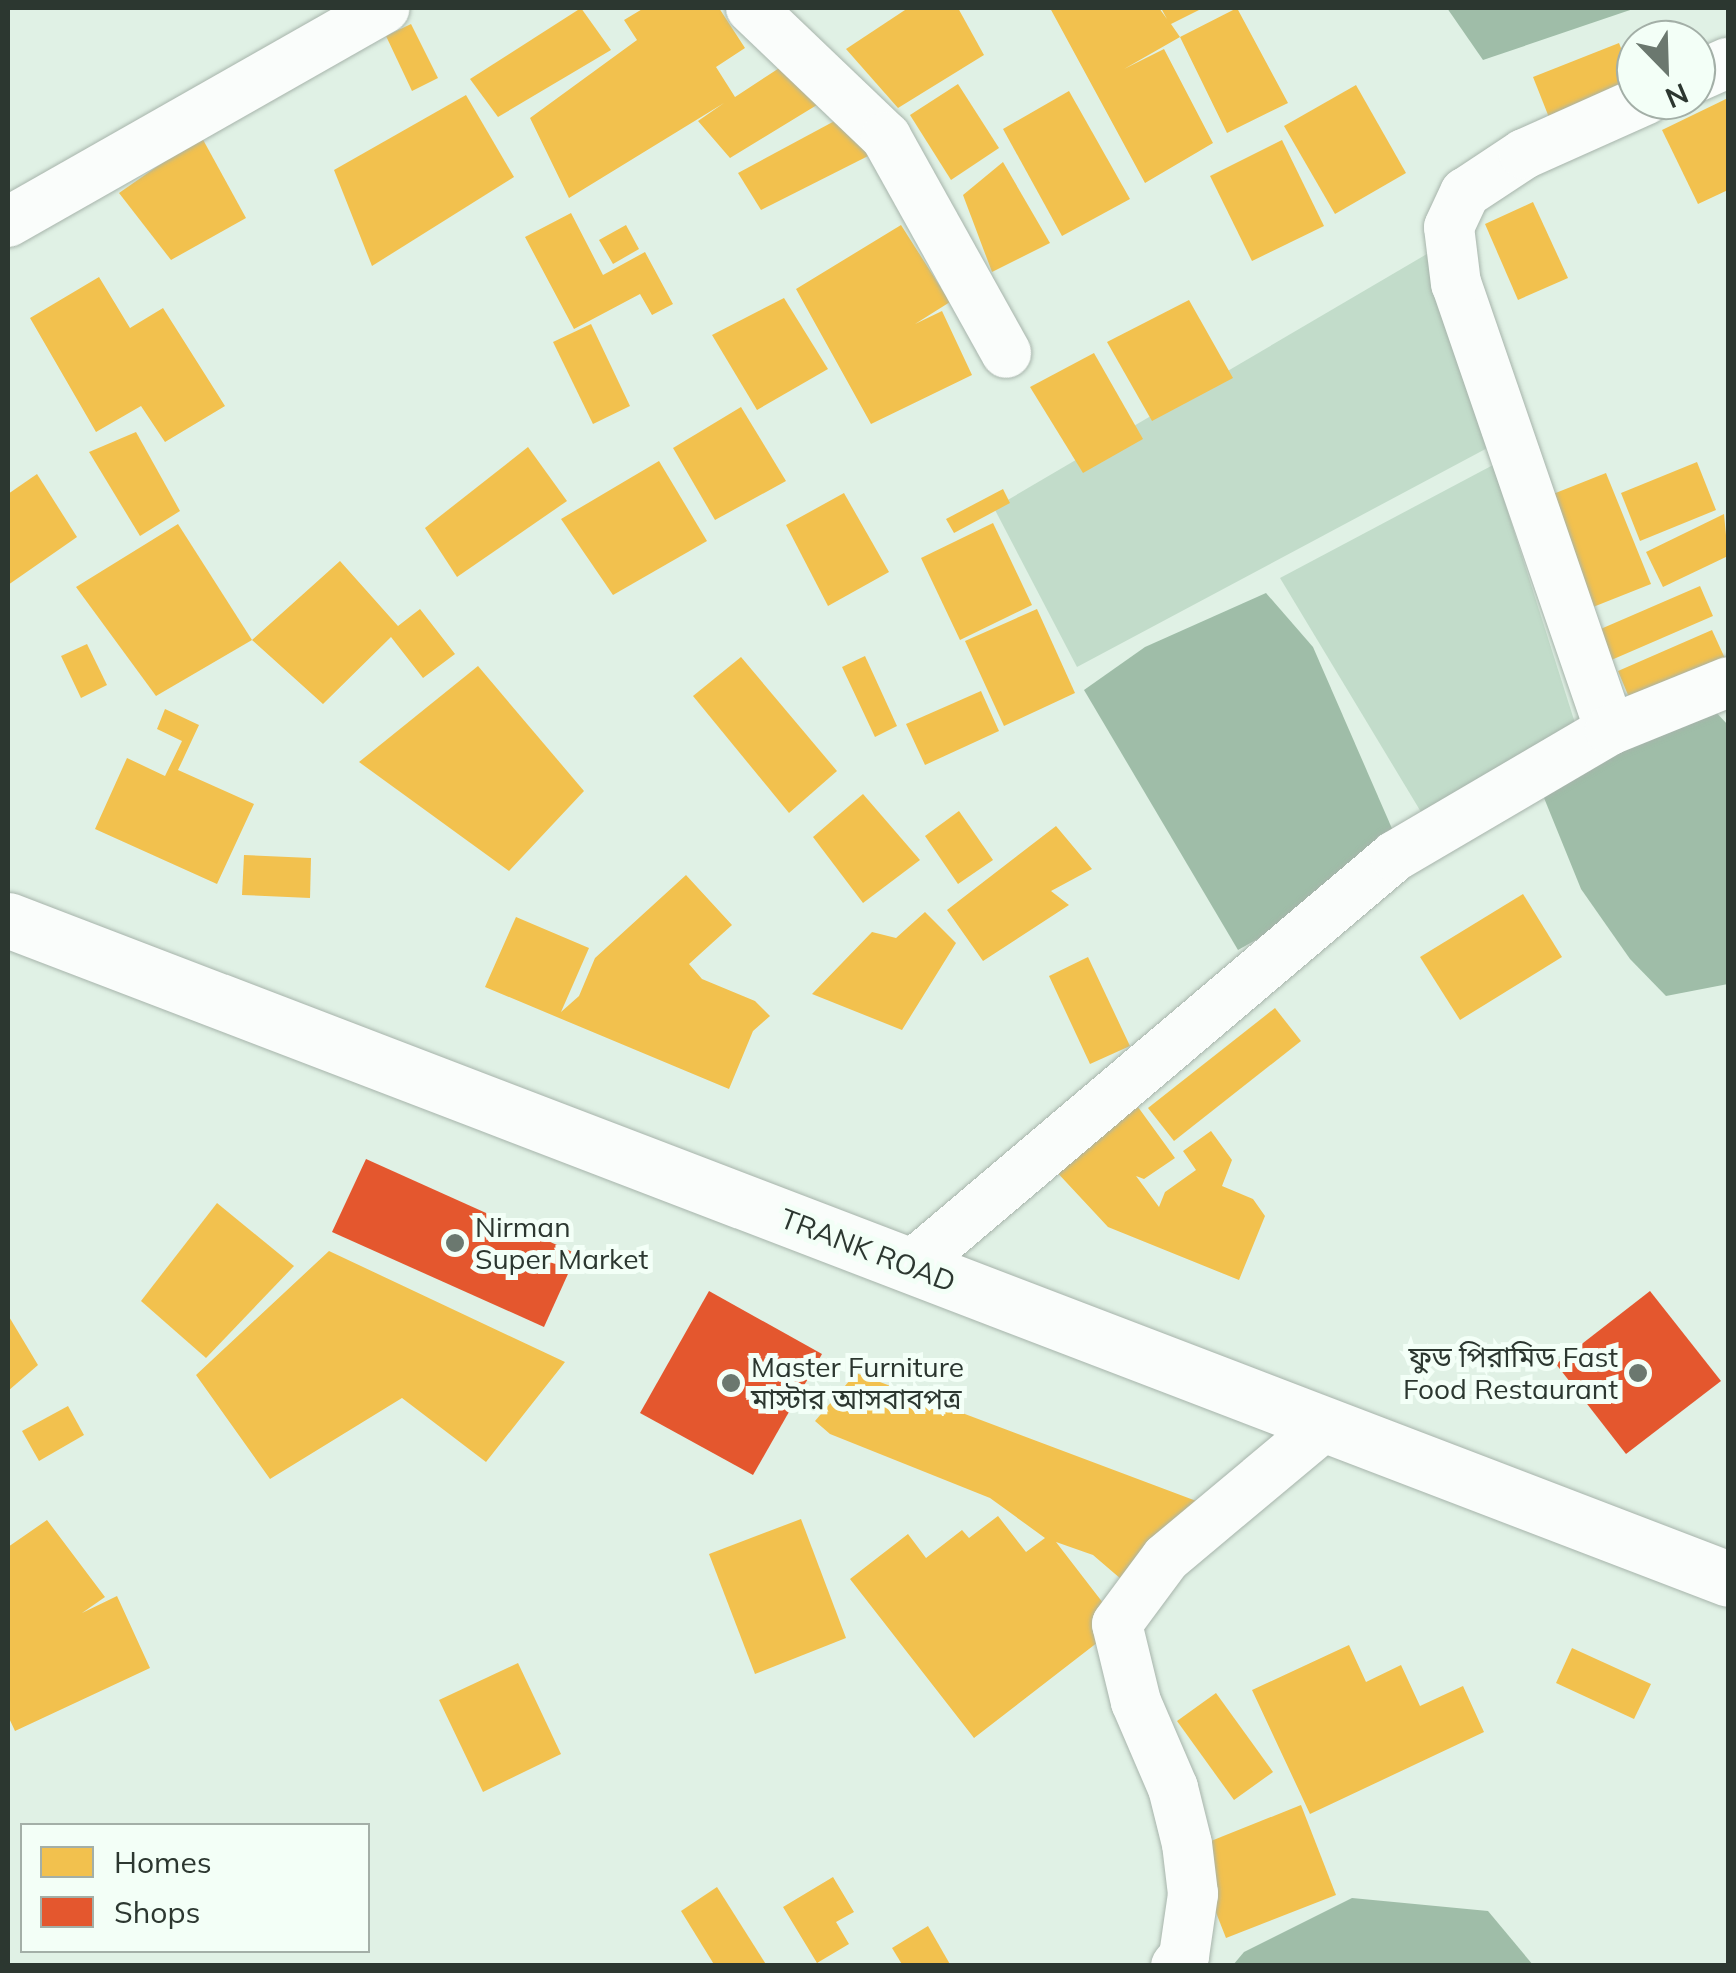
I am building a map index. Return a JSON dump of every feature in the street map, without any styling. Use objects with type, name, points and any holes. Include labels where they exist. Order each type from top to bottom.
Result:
[{"type":"main road","name":"TRANK ROAD","points":[[8,920],[1728,1579]]},
{"type":"street","points":[[8,222],[384,8]]},
{"type":"street","points":[[752,8],[886,137],[910,191],[970,280],[1006,352]]},
{"type":"street","points":[[1610,730],[1456,284],[1449,227],[1465,193],[1524,154],[1616,113]]},
{"type":"street","points":[[911,1266],[1395,856],[1610,730],[1728,682]]},
{"type":"street","points":[[1176,1966],[1184,1956],[1193,1894],[1186,1844],[1174,1788],[1136,1702],[1117,1624],[1166,1558],[1325,1425]]},
{"type":"shaded area","points":[[1447,8],[1636,8],[1483,60]]},
{"type":"shaded area","points":[[1432,251],[1493,445],[1077,667],[994,508]]},
{"type":"shaded area","points":[[1493,465],[1575,723],[1421,812],[1280,578]]},
{"type":"shaded area","points":[[1266,593],[1313,647],[1397,840],[1302,914],[1238,950],[1084,690],[1145,647]]},
{"type":"shaded area","points":[[1713,709],[1728,725],[1728,984],[1666,996],[1630,959],[1581,889],[1542,793],[1555,769]]},
{"type":"shaded area","points":[[1352,1898],[1488,1911],[1533,1965],[1233,1965],[1244,1952]]},
{"type":"building: Homes","points":[[581,8],[611,50],[498,117],[470,79]]},
{"type":"building: Homes","points":[[644,8],[719,8],[745,48],[716,67],[735,97],[787,63],[830,97],[730,158],[698,121],[724,103],[569,198],[530,118],[637,40],[624,20]]},
{"type":"building: Homes","points":[[908,8],[958,8],[984,55],[898,108],[846,49]]},
{"type":"building: Homes","points":[[1050,8],[1159,8],[1167,19],[1161,8],[1203,8],[1171,24],[1180,37],[1124,69],[1164,49],[1213,143],[1145,183]]},
{"type":"building: Homes","points":[[1237,8],[1288,103],[1227,133],[1180,37]]},
{"type":"building: Homes","points":[[411,24],[438,78],[412,91],[386,36]]},
{"type":"building: Homes","points":[[1616,44],[1616,95],[1552,125],[1533,77]]},
{"type":"building: Homes","points":[[958,84],[999,148],[951,180],[910,115]]},
{"type":"building: Homes","points":[[1356,85],[1406,173],[1335,214],[1284,126]]},
{"type":"building: Homes","points":[[1069,91],[1130,199],[1062,236],[1003,129]]},
{"type":"building: Homes","points":[[466,95],[514,177],[372,266],[334,170]]},
{"type":"building: Homes","points":[[1728,98],[1728,190],[1698,204],[1662,130],[1683,120],[1716,120],[1716,104]]},
{"type":"building: Homes","points":[[855,110],[882,149],[761,210],[738,173]]},
{"type":"building: Homes","points":[[201,136],[246,218],[171,260],[119,193]]},
{"type":"building: Homes","points":[[1282,140],[1324,226],[1252,261],[1210,176]]},
{"type":"building: Homes","points":[[1003,162],[1050,243],[992,272],[963,195]]},
{"type":"building: Homes","points":[[1533,202],[1568,278],[1518,300],[1485,224]]},
{"type":"building: Homes","points":[[571,213],[603,275],[645,252],[673,304],[652,315],[640,294],[574,329],[525,237]]},
{"type":"building: Homes","points":[[626,225],[639,249],[613,264],[599,240]]},
{"type":"building: Homes","points":[[901,225],[950,302],[915,324],[942,311],[972,375],[871,424],[796,289]]},
{"type":"building: Homes","points":[[99,277],[130,328],[163,308],[225,406],[165,442],[141,406],[96,432],[30,318]]},
{"type":"building: Homes","points":[[784,298],[828,369],[757,410],[712,335]]},
{"type":"building: Homes","points":[[1189,300],[1233,378],[1152,421],[1107,342]]},
{"type":"building: Homes","points":[[591,324],[630,406],[593,424],[553,342]]},
{"type":"building: Homes","points":[[1094,353],[1143,439],[1083,473],[1030,387]]},
{"type":"building: Homes","points":[[741,407],[786,481],[715,520],[673,448]]},
{"type":"building: Homes","points":[[136,432],[180,511],[140,536],[89,452]]},
{"type":"building: Homes","points":[[528,447],[567,501],[457,577],[425,528]]},
{"type":"building: Homes","points":[[659,461],[707,541],[613,595],[561,519]]},
{"type":"building: Homes","points":[[1697,462],[1716,510],[1640,541],[1621,493]]},
{"type":"building: Homes","points":[[1606,473],[1651,584],[1588,609],[1543,498]]},
{"type":"building: Homes","points":[[37,474],[77,537],[8,585],[8,494]]},
{"type":"building: Homes","points":[[1003,489],[1010,503],[954,533],[946,519]]},
{"type":"building: Homes","points":[[844,493],[889,572],[828,606],[786,525]]},
{"type":"building: Homes","points":[[1724,514],[1728,556],[1663,587],[1646,552]]},
{"type":"building: Homes","points":[[993,523],[1032,605],[960,640],[921,558]]},
{"type":"building: Homes","points":[[178,524],[252,640],[156,696],[76,587]]},
{"type":"building: Homes","points":[[340,561],[398,626],[420,609],[455,654],[423,678],[391,637],[323,704],[252,640]]},
{"type":"building: Homes","points":[[1700,586],[1713,616],[1609,661],[1596,631]]},
{"type":"building: Homes","points":[[1037,609],[1075,693],[1004,726],[965,641]]},
{"type":"building: Homes","points":[[1712,630],[1728,665],[1633,707],[1618,671]]},
{"type":"building: Homes","points":[[87,644],[107,685],[81,698],[61,656]]},
{"type":"building: Homes","points":[[865,656],[897,726],[875,737],[842,667]]},
{"type":"building: Homes","points":[[741,657],[837,771],[789,813],[693,696]]},
{"type":"building: Homes","points":[[478,666],[584,791],[509,871],[359,762]]},
{"type":"building: Homes","points":[[981,691],[999,731],[925,765],[906,724]]},
{"type":"building: Homes","points":[[165,709],[199,725],[178,770],[254,804],[217,884],[95,829],[127,758],[165,776],[182,741],[157,729]]},
{"type":"building: Homes","points":[[863,794],[920,860],[863,903],[813,837]]},
{"type":"building: Homes","points":[[959,811],[993,860],[958,884],[925,836]]},
{"type":"building: Homes","points":[[1056,826],[1092,869],[1051,891],[1069,905],[983,961],[947,910]]},
{"type":"building: Homes","points":[[244,855],[311,858],[310,898],[242,895]]},
{"type":"building: Homes","points":[[686,875],[732,925],[689,964],[702,979],[755,1001],[770,1016],[753,1031],[729,1089],[485,987],[516,917],[589,948],[561,1012],[579,996],[595,958]]},
{"type":"building: Homes","points":[[1523,894],[1562,957],[1460,1020],[1420,957]]},
{"type":"building: Homes","points":[[925,912],[956,943],[902,1030],[812,994],[872,932],[896,938]]},
{"type":"building: Homes","points":[[1088,957],[1130,1046],[1090,1064],[1049,976]]},
{"type":"building: Homes","points":[[1275,1008],[1301,1041],[1174,1141],[1148,1108]]},
{"type":"building: Homes","points":[[1138,1107],[1175,1158],[1144,1179],[1136,1176],[1159,1207],[1165,1192],[1196,1170],[1183,1151],[1211,1131],[1232,1160],[1222,1186],[1253,1199],[1265,1216],[1239,1280],[1108,1227],[1053,1168]]},
{"type":"building: Homes","points":[[217,1203],[294,1266],[206,1358],[141,1301]]},
{"type":"building: Homes","points":[[329,1251],[565,1362],[486,1462],[402,1398],[270,1479],[196,1375]]},
{"type":"building: Homes","points":[[8,1315],[38,1365],[8,1391]]},
{"type":"building: Homes","points":[[856,1373],[1199,1502],[1128,1585],[1093,1555],[1056,1542],[1120,1625],[974,1738],[850,1579],[908,1534],[926,1558],[962,1530],[969,1538],[998,1516],[1026,1552],[1045,1538],[990,1498],[830,1434],[815,1421]]},
{"type":"building: Homes","points":[[68,1406],[84,1435],[39,1461],[22,1431]]},
{"type":"building: Homes","points":[[801,1519],[846,1638],[755,1674],[709,1554]]},
{"type":"building: Homes","points":[[47,1520],[105,1597],[82,1613],[117,1596],[150,1668],[15,1731],[8,1716],[8,1547]]},
{"type":"building: Homes","points":[[1349,1645],[1366,1682],[1401,1665],[1420,1706],[1463,1686],[1484,1732],[1310,1814],[1252,1690]]},
{"type":"building: Homes","points":[[1572,1648],[1651,1684],[1634,1719],[1556,1683]]},
{"type":"building: Homes","points":[[518,1663],[561,1754],[483,1792],[439,1700]]},
{"type":"building: Homes","points":[[1216,1693],[1273,1772],[1234,1800],[1177,1721]]},
{"type":"building: Homes","points":[[1301,1805],[1336,1895],[1226,1938],[1191,1849]]},
{"type":"building: Homes","points":[[833,1877],[854,1912],[836,1922],[849,1944],[817,1963],[783,1907]]},
{"type":"building: Homes","points":[[717,1887],[767,1966],[715,1966],[681,1911]]},
{"type":"building: Homes","points":[[928,1926],[951,1966],[903,1966],[892,1948]]},
{"type":"building: Shops","name":"Nirman Super Market","points":[[366,1159],[577,1254],[544,1327],[332,1232]]},
{"type":"building: Shops","name":"Master Furniture মাস্টার আসবাবপত্র","points":[[709,1291],[822,1354],[753,1475],[640,1413]]},
{"type":"building: Shops","name":"ফুড পিরামিড Fast Food Restaurant","points":[[1650,1291],[1721,1381],[1626,1454],[1556,1364]]},
{"type":"place","name":"Nirman Super Market","points":[[455,1243]]},
{"type":"place","name":"ফুড পিরামিড Fast Food Restaurant","points":[[1638,1373]]},
{"type":"place","name":"Master Furniture মাস্টার আসবাবপত্র","points":[[731,1383]]}]
